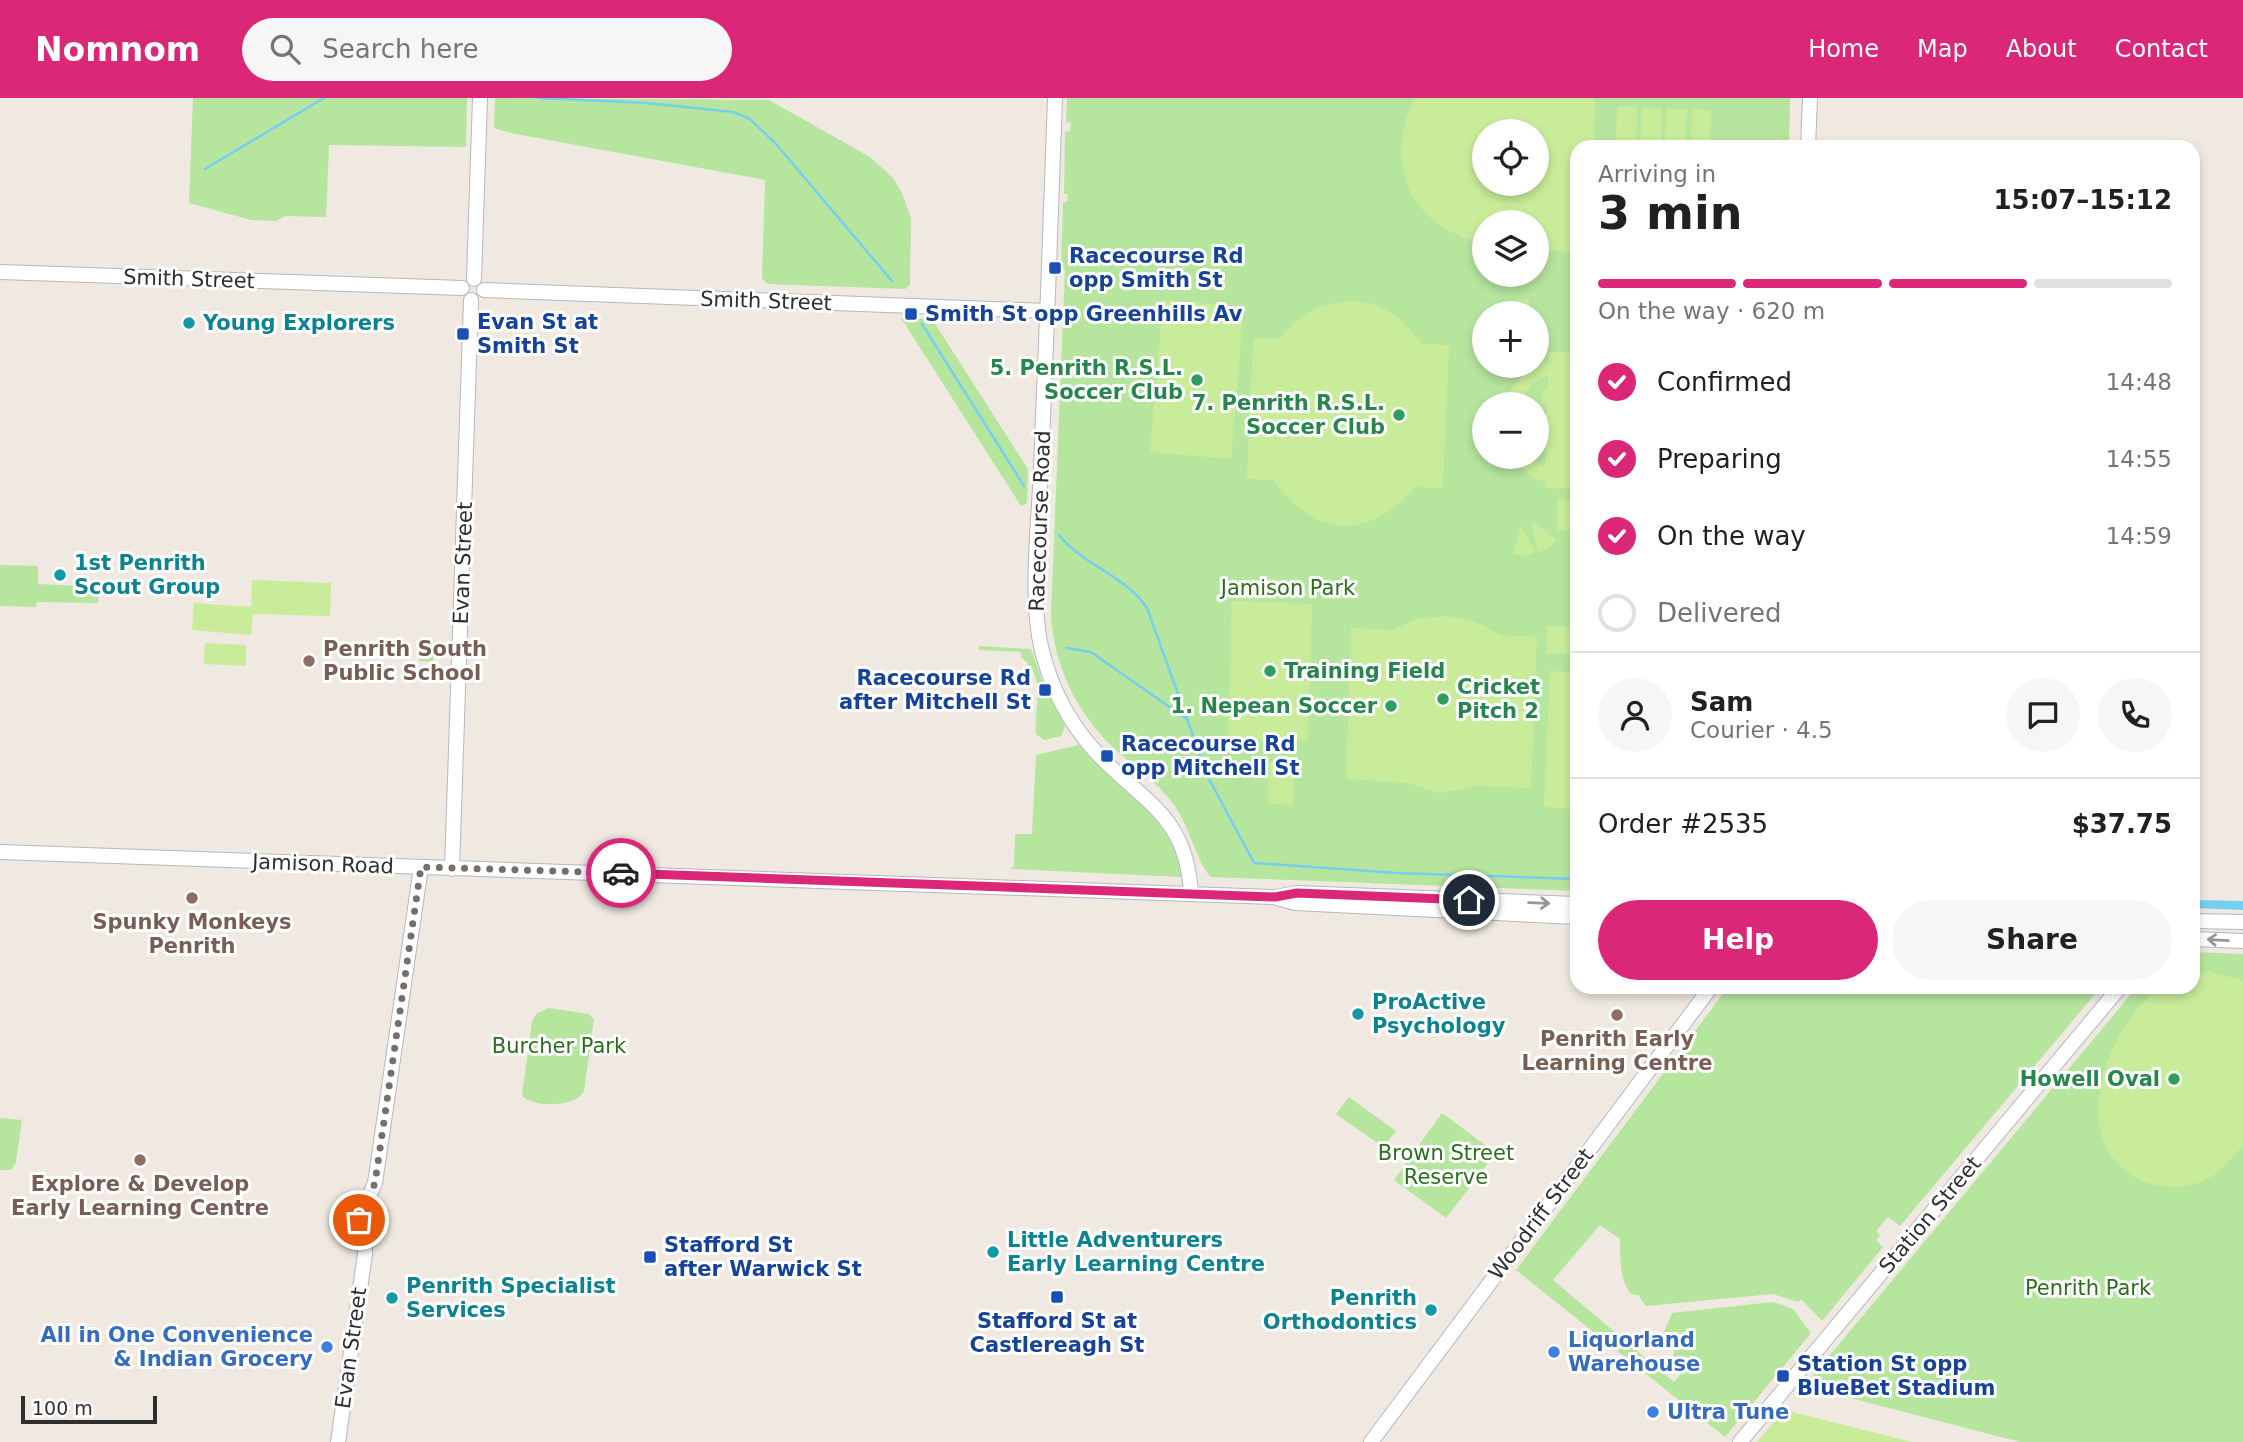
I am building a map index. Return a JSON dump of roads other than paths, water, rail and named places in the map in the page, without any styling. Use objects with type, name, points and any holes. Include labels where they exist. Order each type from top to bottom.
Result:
[{"type":"street","points":[[466,294],[468,280],[479,284],[480,98]]},
{"type":"street","name":"Racecourse Road","points":[[1055,98],[1037,612],[1043,655],[1062,704],[1086,741],[1164,815],[1186,861],[1191,894]]},
{"type":"street","points":[[1808,140],[1810,98]]},
{"type":"street","name":"Smith Street","points":[[0,272],[466,294]]},
{"type":"street","name":"Smith Street","points":[[479,284],[1048,311]]},
{"type":"street","name":"Evan Street","points":[[452,869],[466,294]]},
{"type":"street","name":"Jamison Road","points":[[0,852],[1275,897],[1297,893],[1570,904]]},
{"type":"street","name":"Evan Street","points":[[338,1442],[368,1229],[380,1222],[371,1212],[421,867]]},
{"type":"street","name":"Jamison Road","points":[[1275,897],[1295,903],[1570,917]]},
{"type":"street","points":[[2200,921],[2243,922]]},
{"type":"street","points":[[2200,939],[2243,941]]},
{"type":"street","name":"Woodriff Street","points":[[1371,1442],[1706,994]]},
{"type":"street","name":"Station Street","points":[[1740,1442],[2114,994]]},
{"type":"water","points":[[2200,900],[2243,901],[2243,910],[2200,908]]},
{"type":"waterway","points":[[205,169],[324,98]]},
{"type":"waterway","points":[[538,98],[647,103],[733,112],[750,119],[776,144],[892,281]]},
{"type":"waterway","points":[[922,324],[1024,486]]},
{"type":"waterway","points":[[1059,535],[1080,555],[1128,587],[1147,608],[1208,777],[1254,863],[1397,873],[1570,879]]},
{"type":"waterway","points":[[1067,648],[1091,652],[1188,720]]},
{"type":"place","name":"Racecourse Rd opp Smith St","points":[[1055,268]]},
{"type":"place","name":"Smith St opp Greenhills Av","points":[[911,314]]},
{"type":"place","name":"Young Explorers","points":[[189,323]]},
{"type":"place","name":"Evan St at Smith St","points":[[463,334]]},
{"type":"place","name":"5. Penrith R.S.L. Soccer Club","points":[[1197,380]]},
{"type":"place","name":"7. Penrith R.S.L. Soccer Club","points":[[1399,415]]},
{"type":"place","name":"1st Penrith Scout Group","points":[[60,575]]},
{"type":"place","name":"Penrith South Public School","points":[[309,661]]},
{"type":"place","name":"Training Field","points":[[1270,671]]},
{"type":"place","name":"Racecourse Rd after Mitchell St","points":[[1045,690]]},
{"type":"place","name":"Cricket Pitch 2","points":[[1443,699]]},
{"type":"place","name":"1. Nepean Soccer","points":[[1391,706]]},
{"type":"place","name":"Racecourse Rd opp Mitchell St","points":[[1107,756]]},
{"type":"place","name":"Spunky Monkeys Penrith","points":[[192,898]]},
{"type":"place","name":"ProActive Psychology","points":[[1358,1014]]},
{"type":"place","name":"Penrith Early Learning Centre","points":[[1617,1015]]},
{"type":"place","name":"Howell Oval","points":[[2174,1079]]},
{"type":"place","name":"Explore & Develop Early Learning Centre","points":[[140,1160]]},
{"type":"place","name":"Little Adventurers Early Learning Centre","points":[[993,1252]]},
{"type":"place","name":"Stafford St after Warwick St","points":[[650,1257]]},
{"type":"place","name":"Stafford St at Castlereagh St","points":[[1057,1297]]},
{"type":"place","name":"Penrith Specialist Services","points":[[392,1298]]},
{"type":"place","name":"Penrith Orthodontics","points":[[1431,1310]]},
{"type":"place","name":"All in One Convenience & Indian Grocery","points":[[327,1347]]},
{"type":"place","name":"Liquorland Warehouse","points":[[1554,1352]]},
{"type":"place","name":"Station St opp BlueBet Stadium","points":[[1783,1376]]},
{"type":"place","name":"Ultra Tune","points":[[1653,1412]]},
{"type":"park label","name":"Jamison Park","points":[[1288,588]]},
{"type":"park label","name":"Burcher Park","points":[[559,1046]]},
{"type":"park label","name":"Brown Street Reserve","points":[[1446,1165]]},
{"type":"park label","name":"Penrith Park","points":[[2088,1288]]}]
